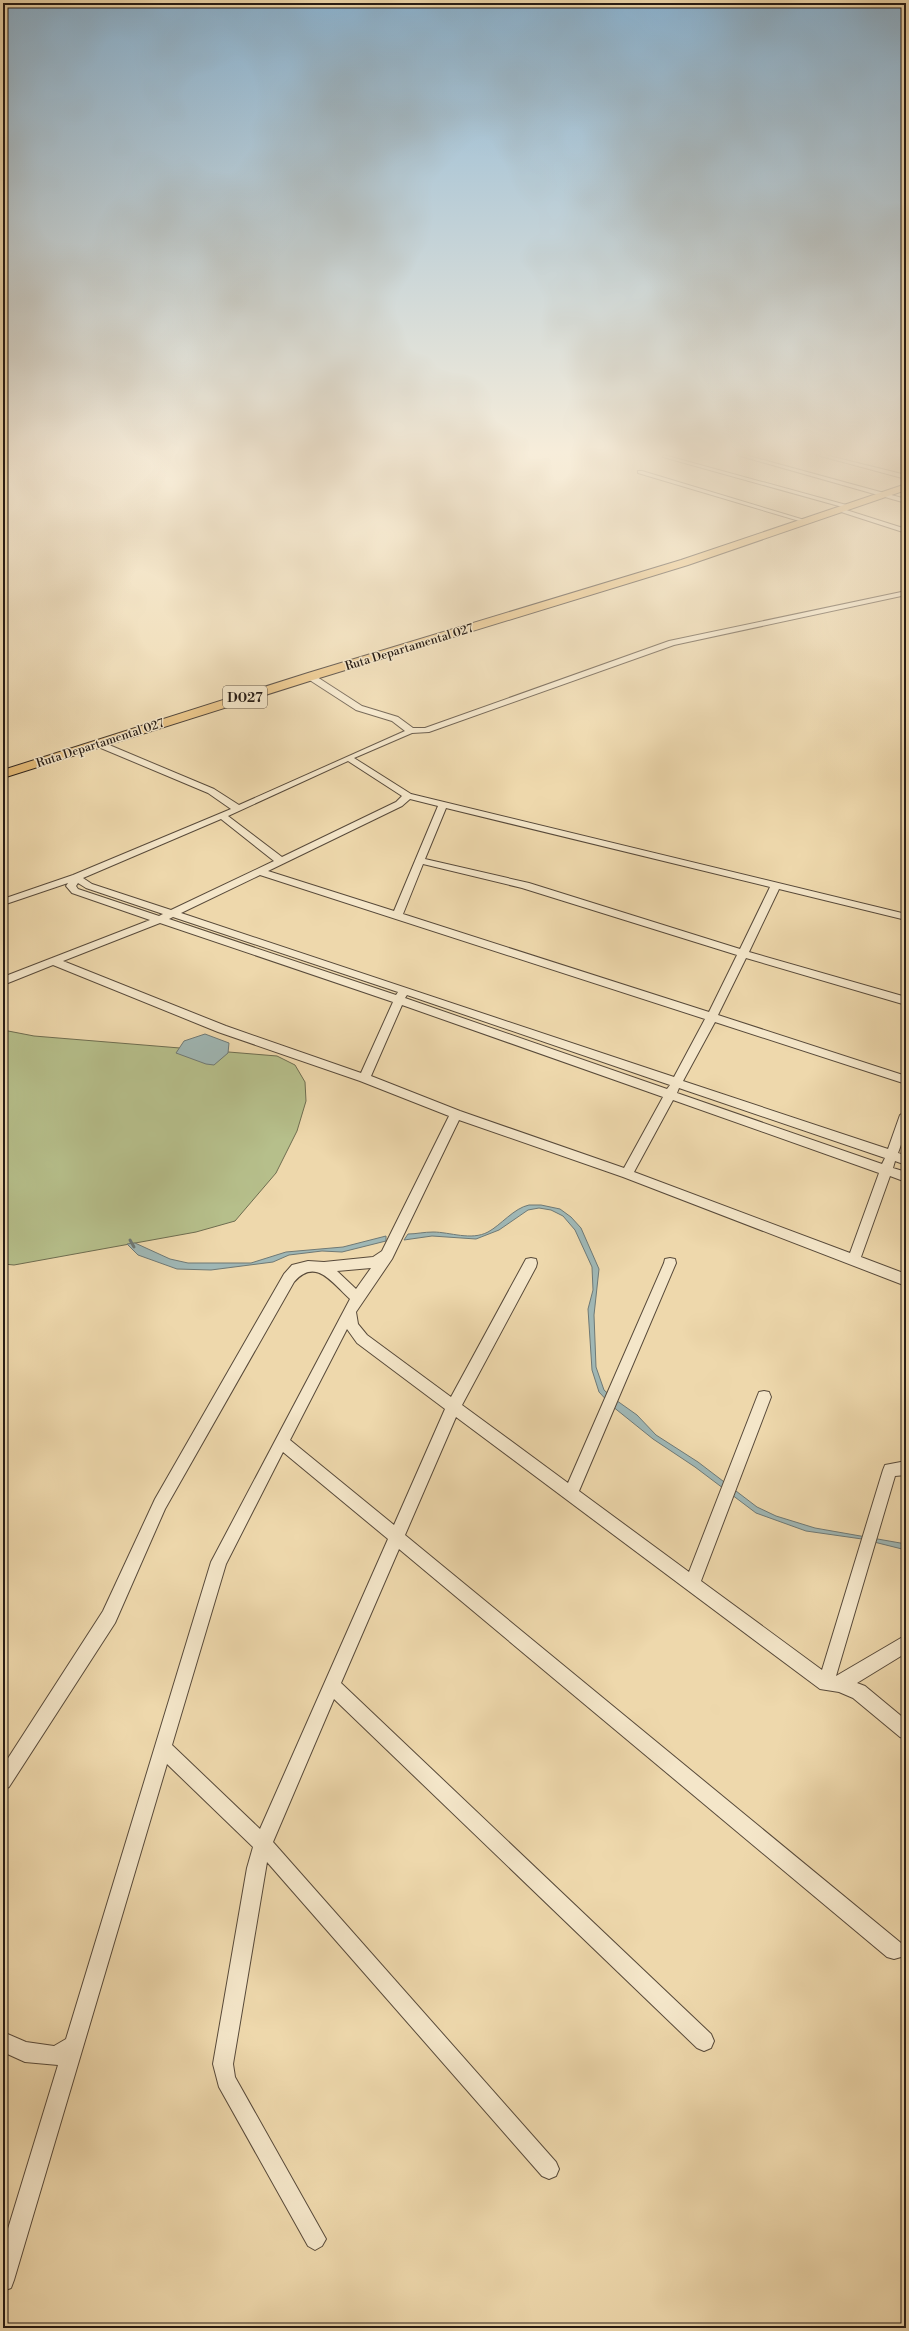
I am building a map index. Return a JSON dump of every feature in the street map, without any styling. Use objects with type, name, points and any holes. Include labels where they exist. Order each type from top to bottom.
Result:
[{"type":"main road","name":"Ruta Departamental 027","points":[[3,774],[311,677],[489,624],[677,564]]},
{"type":"street","points":[[3,902],[76,877],[222,816],[348,758],[411,732],[426,730],[672,642],[906,593]]},
{"type":"street","points":[[311,677],[359,708],[395,719],[411,732]]},
{"type":"street","points":[[99,744],[204,787],[238,809]]},
{"type":"street","points":[[348,758],[408,796],[906,917]]},
{"type":"street","points":[[3,980],[161,919],[399,804],[408,796]]},
{"type":"street","points":[[397,916],[443,804]]},
{"type":"street","points":[[222,816],[281,861]]},
{"type":"street","points":[[420,861],[469,870],[554,893],[743,954],[906,1001]]},
{"type":"street","points":[[259,871],[906,1080]]},
{"type":"street","points":[[76,877],[89,886],[172,913],[402,995],[670,1096],[906,1177]]},
{"type":"street","points":[[76,877],[71,886],[75,891],[677,1082],[906,1160]]},
{"type":"street","points":[[627,1174],[712,1017],[776,885]]},
{"type":"street","points":[[53,961],[222,1029],[364,1078],[456,1114],[627,1174],[906,1280]]},
{"type":"street","points":[[364,1078],[402,995]]},
{"type":"street","points":[[3,2280],[162,1747],[219,1562],[353,1304],[387,1255],[396,1238],[456,1114]]},
{"type":"street","points":[[854,1260],[906,1115]]},
{"type":"street","points":[[3,1781],[109,1617],[160,1504],[289,1278],[297,1269],[308,1266],[324,1267],[375,1262],[387,1255]]},
{"type":"street","points":[[570,1494],[670,1263]]},
{"type":"street","points":[[316,2239],[226,2080],[223,2064],[256,1868],[263,1844],[395,1536],[453,1407],[531,1264]]},
{"type":"street","points":[[324,1267],[353,1304],[352,1326],[362,1339],[692,1585],[833,1684],[859,1692],[906,1731]]},
{"type":"street","points":[[692,1585],[764,1397]]},
{"type":"street","points":[[282,1442],[894,1950]]},
{"type":"street","points":[[833,1684],[890,1470],[906,1468]]},
{"type":"street","points":[[833,1684],[889,1655],[906,1643]]},
{"type":"street","points":[[331,1685],[704,2041]]},
{"type":"street","points":[[162,1747],[263,1844],[549,2169]]},
{"type":"street","points":[[3,2042],[25,2052],[55,2056],[73,2046]]},
{"type":"green space","points":[[3,1030],[34,1036],[277,1056],[295,1065],[305,1082],[306,1101],[297,1131],[276,1173],[235,1221],[196,1232],[14,1265],[3,1264]]},
{"type":"water","points":[[205,1034],[229,1043],[228,1053],[214,1065],[206,1064],[176,1053],[184,1041]]},
{"type":"water","points":[[529,1205],[541,1205],[560,1209],[571,1217],[581,1228],[599,1269],[594,1315],[596,1367],[604,1390],[637,1415],[656,1435],[698,1462],[757,1507],[776,1516],[815,1528],[906,1544],[906,1550],[862,1539],[806,1531],[756,1513],[695,1467],[653,1439],[612,1406],[599,1392],[592,1370],[588,1309],[593,1290],[592,1267],[575,1230],[563,1216],[551,1210],[539,1208],[528,1210],[499,1230],[476,1239],[432,1236],[404,1240],[408,1234],[426,1232],[440,1232],[468,1236],[481,1235],[493,1229],[513,1213]]},
{"type":"water","points":[[386,1236],[386,1241],[342,1252],[322,1251],[289,1255],[273,1262],[211,1270],[177,1269],[138,1255],[127,1244],[135,1243],[170,1259],[188,1263],[251,1263],[286,1252],[343,1247]]},
{"type":"waterway","points":[[130,1240],[134,1247]]}]
